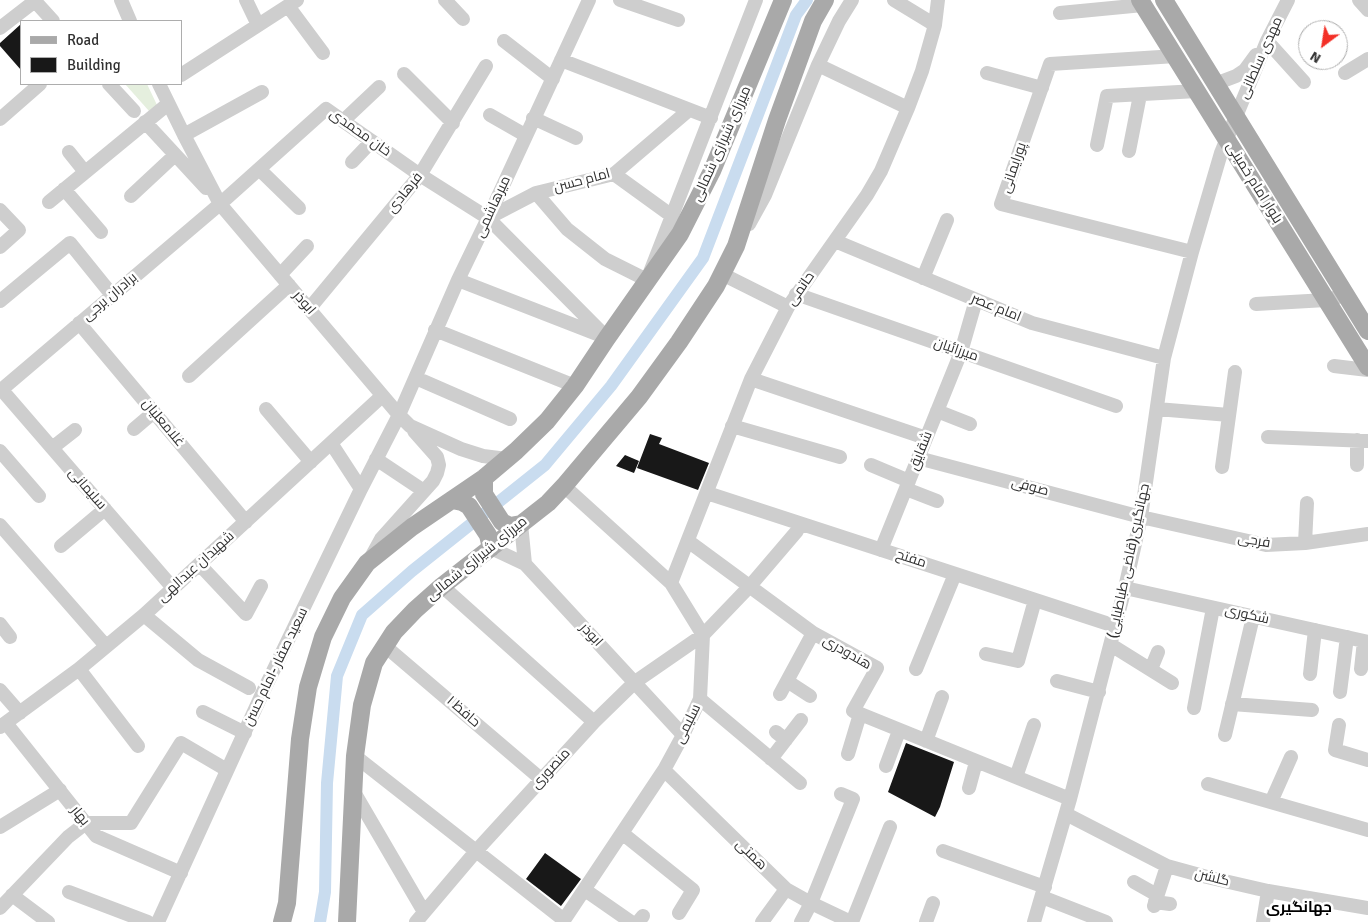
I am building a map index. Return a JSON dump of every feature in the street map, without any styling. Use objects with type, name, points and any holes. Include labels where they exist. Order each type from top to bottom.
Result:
[{"type":"main road","name":"میرزای شیرازی شمالی","points":[[282,922],[287,903],[300,739],[308,687],[323,637],[342,598],[367,563],[412,527],[452,500],[484,486],[507,459],[548,421],[575,386],[680,234],[712,171],[783,0]]},
{"type":"main road","name":"میرزای شیرازی شمالی","points":[[347,922],[355,756],[362,705],[374,663],[394,632],[415,610],[490,541],[521,524],[548,503],[639,397],[679,342],[716,286],[736,246],[813,21],[825,0]]},
{"type":"main road","name":"بلوار امام خمینی","points":[[1164,0],[1368,331]]},
{"type":"main road","name":"بلوار امام خمینی","points":[[1142,2],[1368,369]]},
{"type":"main road","points":[[484,486],[502,522],[510,526],[521,524]]},
{"type":"main road","points":[[452,500],[469,506],[490,541]]},
{"type":"street","points":[[0,28],[35,0],[52,20]]},
{"type":"street","points":[[122,0],[126,19]]},
{"type":"street","points":[[246,0],[258,25]]},
{"type":"street","name":"میرهاشمی","points":[[399,415],[435,330],[588,0]]},
{"type":"street","points":[[620,0],[678,20]]},
{"type":"street","name":"میرزای شیرازی شمالی","points":[[647,280],[756,0]]},
{"type":"street","name":"میرزای شیرازی شمالی","points":[[736,246],[765,195],[818,65],[839,21],[852,0]]},
{"type":"street","points":[[894,0],[934,25]]},
{"type":"street","name":"حاتمی","points":[[671,583],[751,379],[796,294],[868,195],[881,172],[922,71],[934,25],[938,0]]},
{"type":"street","name":"مهدی سلطانی","points":[[1227,139],[1267,40],[1288,0]]},
{"type":"street","points":[[1359,0],[1368,10]]},
{"type":"street","points":[[446,1],[463,19]]},
{"type":"street","points":[[1060,13],[1142,2]]},
{"type":"street","points":[[182,74],[292,3],[323,53]]},
{"type":"street","points":[[1216,84],[1226,81],[1245,70],[1267,40],[1304,82]]},
{"type":"street","points":[[504,41],[553,79]]},
{"type":"street","name":"پورایمانی","points":[[1176,56],[1050,64],[1001,204],[1192,252]]},
{"type":"street","points":[[561,60],[710,118]]},
{"type":"street","points":[[1345,73],[1368,60]]},
{"type":"street","points":[[818,65],[908,108]]},
{"type":"street","name":"فرهادی","points":[[309,310],[420,175],[453,124],[486,66]]},
{"type":"street","points":[[987,73],[1042,88]]},
{"type":"street","points":[[404,74],[453,124]]},
{"type":"street","points":[[0,119],[39,85]]},
{"type":"street","points":[[110,85],[134,111]]},
{"type":"street","name":"ابوذر","points":[[163,85],[168,104],[220,204],[399,415],[410,426],[461,449],[483,456],[507,459]]},
{"type":"street","points":[[343,121],[379,87]]},
{"type":"street","points":[[1097,145],[1106,96],[1197,91]]},
{"type":"street","points":[[184,135],[262,92]]},
{"type":"street","points":[[1129,151],[1140,95]]},
{"type":"street","points":[[49,202],[168,104]]},
{"type":"street","name":"خان محمدی","points":[[220,204],[326,108],[420,175],[488,218],[607,338]]},
{"type":"street","name":"امام حسن","points":[[488,218],[536,193],[614,174],[689,110]]},
{"type":"street","points":[[490,115],[525,135]]},
{"type":"street","points":[[533,118],[576,138]]},
{"type":"street","points":[[145,122],[220,204]]},
{"type":"street","name":"جهانگیری(قاضی طباطبایی)","points":[[1034,922],[1066,814],[1125,588],[1141,517],[1164,358],[1220,153],[1227,139]]},
{"type":"street","points":[[352,162],[372,141]]},
{"type":"street","points":[[69,152],[85,172]]},
{"type":"street","points":[[131,196],[175,155]]},
{"type":"street","points":[[259,169],[299,208]]},
{"type":"street","points":[[614,174],[672,216]]},
{"type":"street","points":[[64,189],[101,232]]},
{"type":"street","points":[[536,193],[567,229],[605,259],[647,280]]},
{"type":"street","name":"برادران برجی","points":[[1,391],[220,204]]},
{"type":"street","points":[[0,210],[19,230],[0,247]]},
{"type":"street","points":[[922,278],[948,220]]},
{"type":"street","name":"امام عصر","points":[[835,241],[1032,323],[1164,358]]},
{"type":"street","points":[[0,302],[70,243],[112,296]]},
{"type":"street","points":[[189,376],[285,280],[307,246]]},
{"type":"street","points":[[722,274],[788,307]]},
{"type":"street","points":[[458,280],[607,338]]},
{"type":"street","name":"میرزائیان","points":[[796,294],[1116,406]]},
{"type":"street","points":[[1256,304],[1326,300],[1346,295]]},
{"type":"street","name":"شقایق","points":[[881,550],[961,352],[976,300]]},
{"type":"street","name":"غلامعلیان","points":[[79,323],[246,522]]},
{"type":"street","points":[[435,330],[575,386]]},
{"type":"street","points":[[1334,366],[1368,369]]},
{"type":"street","points":[[1222,467],[1234,372]]},
{"type":"street","points":[[416,378],[510,419]]},
{"type":"street","points":[[751,379],[926,438]]},
{"type":"street","name":"سلیمانی","points":[[1,391],[173,588]]},
{"type":"street","name":"شهیدان عبدالهی","points":[[3,725],[79,669],[144,615],[382,396]]},
{"type":"street","points":[[266,409],[311,462]]},
{"type":"street","points":[[1157,410],[1229,415]]},
{"type":"street","points":[[937,411],[970,424]]},
{"type":"street","points":[[134,429],[154,412]]},
{"type":"street","name":"سعید صفار -امام حسن","points":[[158,922],[227,770],[361,489],[399,415]]},
{"type":"street","points":[[367,563],[381,540],[424,491],[437,473],[439,465],[437,457],[410,426]]},
{"type":"street","points":[[732,426],[840,458]]},
{"type":"street","points":[[52,448],[75,430]]},
{"type":"street","points":[[1268,437],[1362,440],[1357,465]]},
{"type":"street","points":[[331,443],[361,489]]},
{"type":"street","points":[[0,451],[39,496]]},
{"type":"street","name":"صوفی","points":[[918,458],[1141,517]]},
{"type":"street","points":[[376,459],[424,491]]},
{"type":"street","points":[[871,465],[937,501]]},
{"type":"street","points":[[564,486],[671,583],[703,635],[750,586],[797,532]]},
{"type":"street","name":"مفتح","points":[[707,493],[1115,626]]},
{"type":"street","points":[[1305,543],[1306,503]]},
{"type":"street","points":[[61,546],[105,509]]},
{"type":"street","name":"فرجی","points":[[1141,517],[1266,545],[1305,543],[1368,534]]},
{"type":"street","points":[[521,524],[525,564]]},
{"type":"street","points":[[0,525],[106,646]]},
{"type":"street","name":"ابوذر","points":[[490,541],[525,564],[683,735]]},
{"type":"street","name":"هندودری","points":[[688,542],[813,633],[877,668],[853,711],[860,714]]},
{"type":"street","points":[[199,564],[246,614],[261,586]]},
{"type":"street","points":[[916,668],[955,574]]},
{"type":"street","points":[[442,586],[594,722]]},
{"type":"street","name":"شکوری","points":[[1125,588],[1366,642]]},
{"type":"street","points":[[986,654],[1018,661],[1035,600]]},
{"type":"street","points":[[1194,708],[1213,608]]},
{"type":"street","points":[[144,615],[198,660],[249,688]]},
{"type":"street","points":[[1225,735],[1253,617]]},
{"type":"street","points":[[0,625],[10,637]]},
{"type":"street","points":[[1314,669],[1315,630]]},
{"type":"street","points":[[810,696],[784,688],[813,633]]},
{"type":"street","name":"منصوری","points":[[420,917],[477,850],[594,722],[635,682],[703,635]]},
{"type":"street","name":"سلیمی","points":[[477,850],[564,920],[664,770],[683,735],[700,699],[703,635]]},
{"type":"street","points":[[1340,692],[1347,638]]},
{"type":"street","points":[[1361,669],[1366,642]]},
{"type":"street","points":[[1111,645],[1172,683]]},
{"type":"street","name":"حافظ ۱","points":[[386,646],[541,779]]},
{"type":"street","points":[[1151,669],[1158,652]]},
{"type":"street","points":[[79,669],[138,746]]},
{"type":"street","points":[[1057,681],[1098,692]]},
{"type":"street","points":[[0,690],[20,713]]},
{"type":"street","points":[[926,741],[942,697]]},
{"type":"street","points":[[700,699],[800,783]]},
{"type":"street","points":[[1232,704],[1312,710]]},
{"type":"street","points":[[203,712],[245,733]]},
{"type":"street","points":[[848,754],[860,714],[1070,799]]},
{"type":"street","points":[[771,759],[781,736],[801,720]]},
{"type":"street","points":[[1016,777],[1034,724]]},
{"type":"street","name":"بهار","points":[[3,725],[60,790],[96,836],[181,872]]},
{"type":"street","points":[[1339,725],[1335,750],[1368,760]]},
{"type":"street","points":[[886,766],[899,731]]},
{"type":"street","points":[[0,908],[68,836],[86,823],[131,823],[181,743],[227,770]]},
{"type":"street","points":[[355,756],[477,850]]},
{"type":"street","points":[[1272,802],[1291,757]]},
{"type":"street","points":[[969,788],[976,762]]},
{"type":"street","name":"همتی","points":[[664,770],[786,888],[811,904],[851,922]]},
{"type":"street","points":[[1208,784],[1368,830]]},
{"type":"street","points":[[0,827],[60,790]]},
{"type":"street","points":[[354,792],[420,917]]},
{"type":"street","points":[[801,922],[811,904],[853,800],[841,794]]},
{"type":"street","name":"گلشن","points":[[1066,814],[1167,866],[1268,891],[1368,908]]},
{"type":"street","points":[[851,922],[890,827]]},
{"type":"street","points":[[622,834],[693,890],[679,913]]},
{"type":"street","points":[[943,851],[1043,892],[1106,922]]},
{"type":"street","points":[[1156,901],[1167,866]]},
{"type":"street","points":[[1134,882],[1156,901],[1170,904]]},
{"type":"street","points":[[762,922],[786,888]]},
{"type":"street","points":[[585,890],[630,922]]},
{"type":"street","points":[[1263,922],[1268,891]]},
{"type":"street","points":[[69,892],[148,922]]},
{"type":"street","points":[[12,895],[48,922]]},
{"type":"street","points":[[926,922],[933,903]]},
{"type":"green space","points":[[126,85],[147,85],[157,105],[149,111]]},
{"type":"building","points":[[20,25],[20,69],[0,46],[0,43]]},
{"type":"building","points":[[650,434],[662,438],[659,444],[709,463],[698,490],[637,468]]},
{"type":"building","points":[[625,455],[639,461],[634,473],[616,466]]},
{"type":"building","points":[[906,743],[954,762],[935,817],[888,792]]},
{"type":"building","points":[[545,853],[581,879],[561,906],[526,879]]},
{"type":"waterway","points":[[320,922],[325,892],[327,783],[337,676],[362,615],[412,571],[545,465],[611,386],[703,258],[796,15],[807,0]]},
{"type":"district","name":"جهانگیری","points":[[1299,908]]}]
